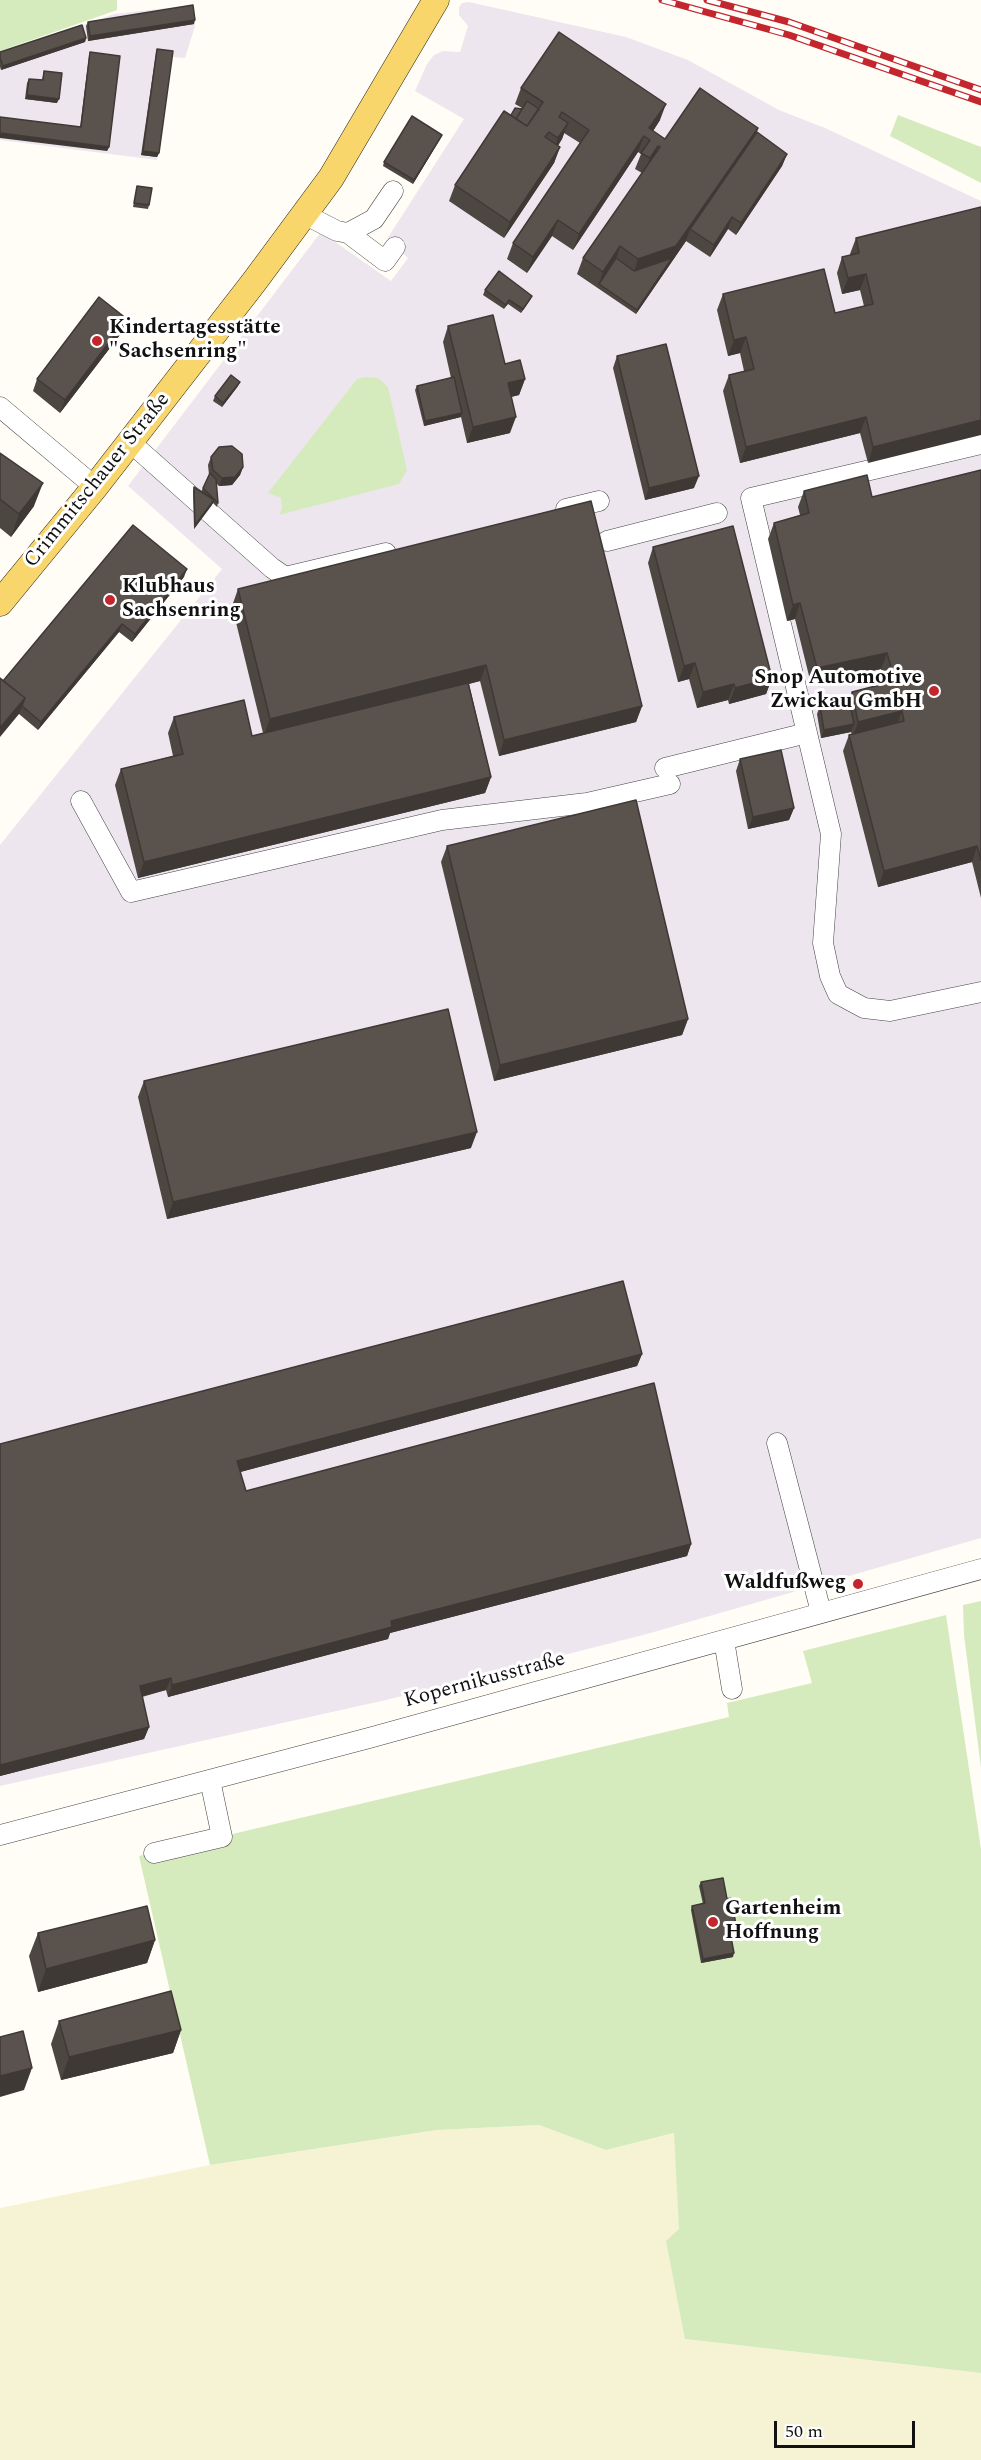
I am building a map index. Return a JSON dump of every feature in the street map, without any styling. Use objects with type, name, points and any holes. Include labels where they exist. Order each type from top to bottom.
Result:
[{"type":"main road","name":"Crimmitschauer Straße","points":[[0,603],[95,487],[331,178],[436,0]]},
{"type":"street","points":[[348,233],[374,219],[393,191]]},
{"type":"street","points":[[304,214],[337,231],[348,233],[385,261],[395,247]]},
{"type":"street","points":[[0,407],[95,487]]},
{"type":"street","points":[[130,442],[285,577],[402,549]]},
{"type":"street","points":[[981,444],[751,498],[831,834],[823,943],[830,976],[838,994],[864,1008],[890,1011],[981,992]]},
{"type":"street","points":[[553,512],[599,501]]},
{"type":"street","points":[[608,541],[717,513]]},
{"type":"street","points":[[81,801],[131,892],[442,820],[587,803],[807,733]]},
{"type":"street","points":[[777,1443],[821,1612]]},
{"type":"street","name":"Kopernikusstraße","points":[[0,1834],[369,1738],[981,1569]]},
{"type":"street","points":[[724,1640],[732,1689]]},
{"type":"street","points":[[154,1853],[222,1837],[210,1780]]},
{"type":"shaded area","points":[[469,2],[626,37],[688,60],[779,110],[825,128],[981,201],[981,1538],[647,1634],[386,1700],[0,1786],[0,845],[222,569],[128,486],[321,232],[391,281],[408,258],[387,239],[464,119],[415,91],[427,64],[434,55],[443,51],[460,52],[468,26],[459,15],[459,7],[462,3]]},
{"type":"shaded area","points":[[193,5],[195,26],[185,58],[172,57],[157,160],[0,140],[0,54],[114,14]]},
{"type":"shaded area","points":[[539,2125],[606,2150],[675,2133],[685,2339],[981,2373],[981,2460],[0,2460],[0,2208],[210,2165],[437,2130]]},
{"type":"green space","points":[[0,0],[117,0],[117,10],[0,51]]},
{"type":"green space","points":[[898,115],[981,147],[981,183],[890,136]]},
{"type":"green space","points":[[378,378],[388,387],[407,470],[399,484],[279,515],[282,508],[281,498],[268,493],[357,379]]},
{"type":"green space","points":[[981,1601],[981,1768],[964,1635],[963,1605]]},
{"type":"green space","points":[[946,1615],[981,1849],[981,2373],[685,2339],[666,2241],[679,2229],[674,2133],[606,2150],[539,2125],[437,2130],[210,2165],[139,1856],[729,1717],[727,1703],[812,1683],[803,1651]]},
{"type":"building","points":[[193,5],[195,20],[90,36],[88,22]]},
{"type":"building","points":[[82,25],[86,38],[3,66],[0,52]]},
{"type":"building","points":[[559,32],[666,104],[649,128],[665,139],[700,88],[758,128],[676,246],[638,259],[620,246],[603,272],[583,258],[660,147],[658,146],[650,158],[641,153],[650,140],[644,136],[579,234],[558,220],[533,257],[513,243],[589,130],[562,112],[559,117],[568,123],[558,138],[549,132],[545,137],[560,147],[510,222],[455,185],[504,111],[527,126],[543,102],[521,88]]},
{"type":"building","points":[[157,49],[173,51],[159,153],[143,151]]},
{"type":"building","points":[[90,52],[120,56],[109,147],[0,133],[0,117],[81,127]]},
{"type":"building","points":[[44,71],[62,73],[59,99],[27,95],[29,79],[43,80]]},
{"type":"building","points":[[527,101],[539,109],[527,126],[516,119]]},
{"type":"building","points":[[515,108],[522,109],[516,119],[511,115]]},
{"type":"building","points":[[412,116],[442,135],[414,180],[384,162]]},
{"type":"building","points":[[757,132],[787,154],[741,223],[732,217],[714,245],[690,229]]},
{"type":"building","points":[[137,186],[152,188],[149,205],[134,203]]},
{"type":"building","points":[[981,207],[981,420],[873,447],[866,417],[746,447],[729,375],[754,369],[746,337],[734,340],[723,294],[824,269],[835,313],[873,304],[866,274],[848,278],[842,257],[859,253],[856,238]]},
{"type":"building","points":[[616,258],[634,271],[672,258],[637,310],[599,284]]},
{"type":"building","points":[[499,271],[532,296],[523,309],[509,300],[506,305],[485,290]]},
{"type":"building","points":[[99,297],[127,319],[65,400],[37,379]]},
{"type":"building","points":[[493,315],[505,364],[520,360],[525,379],[508,383],[516,417],[473,427],[448,326]]},
{"type":"building","points":[[666,344],[699,476],[649,488],[617,356]]},
{"type":"building","points":[[231,375],[240,382],[223,403],[215,396]]},
{"type":"building","points":[[454,377],[462,413],[425,421],[417,386]]},
{"type":"building","points":[[232,446],[242,454],[243,467],[235,477],[222,478],[213,470],[211,457],[219,447]]},
{"type":"building","points":[[0,453],[43,483],[19,514],[0,499]]},
{"type":"building","name":"Snop Automotive Zwickau GmbH","points":[[981,470],[981,860],[977,846],[884,871],[849,735],[904,721],[902,711],[858,722],[852,692],[895,681],[887,653],[817,668],[800,603],[793,605],[774,523],[809,513],[804,491],[867,475],[872,497]]},
{"type":"building","points":[[210,473],[216,479],[218,503],[203,488]]},
{"type":"building","points":[[194,487],[214,500],[195,525]]},
{"type":"building","points":[[591,501],[642,706],[504,740],[486,665],[270,719],[238,589]]},
{"type":"building","name":"Klubhaus Sachsenring","points":[[133,525],[187,569],[135,634],[122,624],[41,722],[22,706],[25,698],[3,681]]},
{"type":"building","points":[[733,526],[772,678],[735,688],[734,684],[703,692],[695,663],[684,666],[653,547]]},
{"type":"building","points":[[0,678],[25,698],[0,728]]},
{"type":"building","points":[[468,683],[491,777],[144,862],[121,769],[183,754],[174,717],[244,700],[252,736]]},
{"type":"building","points":[[849,700],[854,724],[824,730],[820,706]]},
{"type":"building","points":[[781,750],[794,808],[753,817],[740,759]]},
{"type":"building","points":[[636,800],[688,1019],[500,1065],[447,846]]},
{"type":"building","points":[[448,1009],[477,1132],[173,1202],[144,1081]]},
{"type":"building","points":[[623,1281],[642,1354],[237,1461],[246,1491],[654,1383],[691,1544],[391,1621],[392,1627],[172,1685],[171,1678],[140,1686],[149,1727],[0,1765],[0,1444]]},
{"type":"building","name":"Gartenheim Hoffnung","points":[[723,1878],[727,1899],[731,1898],[737,1930],[730,1932],[734,1953],[703,1959],[692,1906],[705,1903],[701,1882]]},
{"type":"building","points":[[147,1906],[155,1940],[46,1969],[38,1933]]},
{"type":"building","points":[[171,1991],[181,2030],[69,2057],[59,2021]]},
{"type":"building","points":[[23,2031],[32,2068],[0,2076],[0,2037]]},
{"type":"railway","points":[[662,0],[789,35],[981,102]]},
{"type":"railway","points":[[707,0],[789,22],[981,90]]},
{"type":"place","name":"Kindertagesstätte \"Sachsenring\"","points":[[97,341]]},
{"type":"place","name":"Klubhaus Sachsenring","points":[[110,600]]},
{"type":"place","name":"Snop Automotive Zwickau GmbH","points":[[934,691]]},
{"type":"place","name":"Waldfußweg","points":[[858,1584]]},
{"type":"place","name":"Gartenheim Hoffnung","points":[[713,1922]]}]
